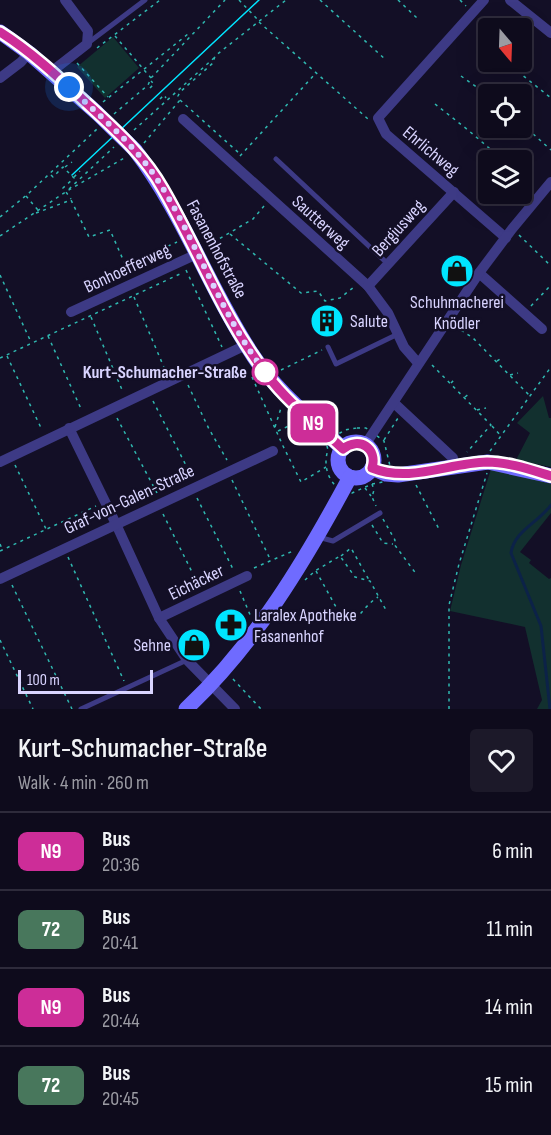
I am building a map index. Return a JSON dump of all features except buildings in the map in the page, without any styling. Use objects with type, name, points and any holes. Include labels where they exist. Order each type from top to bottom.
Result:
[{"type":"street","points":[[51,72],[91,46],[88,31],[65,0]]},
{"type":"street","points":[[378,118],[484,0]]},
{"type":"street","points":[[510,0],[551,33]]},
{"type":"street","name":"Fasanenhofstraße","points":[[0,32],[51,72],[99,114],[135,150],[162,187],[246,345],[285,396],[337,444]]},
{"type":"street","points":[[0,78],[29,53]]},
{"type":"street","name":"Ehrlichweg","points":[[378,118],[386,134],[454,192],[509,233]]},
{"type":"street","name":"Sautterweg","points":[[183,119],[364,284],[388,313],[404,347],[420,359]]},
{"type":"street","points":[[347,483],[345,474],[339,465],[337,444],[370,439],[399,406],[420,359],[479,273],[551,182]]},
{"type":"street","name":"Bergiusweg","points":[[364,284],[388,264],[454,192]]},
{"type":"street","name":"Bonhoefferweg","points":[[71,312],[196,252]]},
{"type":"street","points":[[479,273],[542,329]]},
{"type":"street","points":[[0,462],[246,345]]},
{"type":"street","points":[[399,406],[457,458]]},
{"type":"street","points":[[69,428],[159,618],[187,660],[235,709]]},
{"type":"street","points":[[370,439],[377,475]]},
{"type":"street","name":"Graf-von-Galen-Straße","points":[[4,577],[273,450]]},
{"type":"street","points":[[186,709],[225,670],[263,622],[291,581],[347,483],[365,476],[410,474],[488,462],[551,476]]},
{"type":"street","name":"Eichäcker","points":[[159,618],[240,579]]},
{"type":"lane","points":[[91,46],[145,0]]},
{"type":"lane","points":[[276,159],[388,264]]},
{"type":"lane","points":[[328,347],[336,364],[398,334]]},
{"type":"lane","points":[[316,536],[333,541],[380,513]]},
{"type":"lane","points":[[81,709],[187,660]]},
{"type":"path","points":[[91,46],[114,35],[160,0]]},
{"type":"path","points":[[99,114],[151,80],[225,0]]},
{"type":"path","points":[[239,0],[259,21],[372,123],[378,118]]},
{"type":"path","points":[[132,131],[215,56],[286,0]]},
{"type":"path","points":[[320,0],[386,60]]},
{"type":"path","points":[[398,0],[417,18]]},
{"type":"path","points":[[99,114],[108,98],[188,34],[192,36]]},
{"type":"path","points":[[114,35],[154,84],[150,88]]},
{"type":"path","points":[[0,236],[67,191],[135,150],[180,100],[180,92],[213,63],[215,56]]},
{"type":"path","points":[[77,63],[108,98]]},
{"type":"path","points":[[232,164],[316,72]]},
{"type":"path","points":[[519,72],[551,98]]},
{"type":"path","points":[[461,76],[478,88]]},
{"type":"path","points":[[160,99],[164,95],[167,98]]},
{"type":"path","points":[[180,100],[241,155]]},
{"type":"path","points":[[435,104],[491,150]]},
{"type":"path","points":[[0,217],[50,175],[99,128]]},
{"type":"path","points":[[532,133],[551,150]]},
{"type":"path","points":[[67,191],[117,145]]},
{"type":"path","points":[[64,161],[68,165]]},
{"type":"path","points":[[50,175],[52,177],[63,166],[64,168],[72,162]]},
{"type":"path","points":[[64,168],[73,177]]},
{"type":"path","points":[[80,171],[63,188],[67,191],[89,237],[110,230],[127,267],[188,236]]},
{"type":"path","points":[[77,175],[80,178]]},
{"type":"path","points":[[532,187],[540,194]]},
{"type":"path","points":[[26,196],[39,211]]},
{"type":"path","points":[[196,252],[253,219],[270,199]]},
{"type":"path","points":[[34,214],[71,200]]},
{"type":"path","points":[[509,233],[551,266]]},
{"type":"path","points":[[230,234],[301,293],[318,291],[325,301],[340,298],[364,284]]},
{"type":"path","points":[[0,358],[186,270],[225,355]]},
{"type":"path","points":[[0,274],[31,343]]},
{"type":"path","points":[[524,314],[551,285]]},
{"type":"path","points":[[133,296],[170,380]]},
{"type":"path","points":[[90,316],[127,400]]},
{"type":"path","points":[[447,321],[473,338],[530,396]]},
{"type":"path","points":[[48,335],[86,420]]},
{"type":"path","points":[[483,348],[487,344]]},
{"type":"path","points":[[268,376],[328,347]]},
{"type":"path","points":[[6,355],[46,439]]},
{"type":"path","points":[[497,362],[502,358]]},
{"type":"path","points":[[420,359],[451,384],[501,436]]},
{"type":"path","points":[[449,709],[449,605],[488,469],[489,452],[551,367]]},
{"type":"path","points":[[250,371],[301,482],[326,467]]},
{"type":"path","points":[[510,375],[518,373]]},
{"type":"path","points":[[183,374],[271,561]]},
{"type":"path","points":[[451,384],[455,379]]},
{"type":"path","points":[[148,390],[240,579],[254,623]]},
{"type":"path","points":[[464,398],[470,393]]},
{"type":"path","points":[[275,427],[285,396]]},
{"type":"path","points":[[384,441],[370,439],[366,428],[353,429],[340,434],[338,432],[337,444],[327,446],[326,457],[326,467],[334,483],[347,483],[352,494],[364,488],[390,465],[384,441],[399,406]]},
{"type":"path","points":[[111,408],[205,596]]},
{"type":"path","points":[[476,410],[486,408]]},
{"type":"path","points":[[277,431],[299,421]]},
{"type":"path","points":[[457,458],[492,425]]},
{"type":"path","points":[[11,456],[46,530]]},
{"type":"path","points":[[410,474],[440,531]]},
{"type":"path","points":[[372,497],[377,475]]},
{"type":"path","points":[[364,488],[372,497],[395,540],[394,544],[417,575]]},
{"type":"path","points":[[28,493],[33,491]]},
{"type":"path","points":[[0,544],[1,551],[105,502]]},
{"type":"path","points":[[37,511],[41,509]]},
{"type":"path","points":[[368,520],[383,543],[394,544]]},
{"type":"path","points":[[240,579],[252,569],[300,548],[308,552]]},
{"type":"path","points":[[302,583],[315,571],[351,548],[386,610]]},
{"type":"path","points":[[64,549],[127,688]]},
{"type":"path","points":[[340,556],[355,577],[370,580]]},
{"type":"path","points":[[315,571],[341,616],[347,620],[354,621],[366,610],[369,602],[378,597]]},
{"type":"path","points":[[4,577],[72,709]]},
{"type":"path","points":[[0,640],[33,709]]},
{"type":"path","points":[[225,670],[261,709]]},
{"type":"green space","points":[[113,37],[139,68],[105,98],[77,67]]},
{"type":"green space","points":[[543,396],[549,418],[551,418],[551,467],[516,460],[530,433],[517,423]]},
{"type":"green space","points":[[491,469],[535,478],[551,484],[551,513],[520,552],[531,560],[529,563],[549,579],[551,578],[551,709],[537,709],[542,700],[525,627],[450,611],[461,565]]},
{"type":"waterway","points":[[550,709],[541,626],[511,553],[517,539],[551,505]]},
{"type":"tram line","points":[[72,175],[259,0]]},
{"type":"bus line","name":"N9","points":[[0,32],[69,87],[135,150],[162,187],[254,357],[285,396],[343,449],[353,443],[365,445],[374,458],[372,468],[386,474],[410,474],[488,462],[551,476]]},
{"type":"place","name":"Schuhmacherei Knödler","points":[[457,271]]},
{"type":"place","name":"Salute","points":[[327,321]]},
{"type":"place","name":"Kurt-Schumacher-Straße","points":[[265,372]]},
{"type":"place","name":"Laralex Apotheke Fasanenhof","points":[[231,625]]},
{"type":"place","name":"Sehne","points":[[194,645]]},
{"type":"route","points":[[69,87],[126,140],[162,187],[235,324],[265,372]]}]
